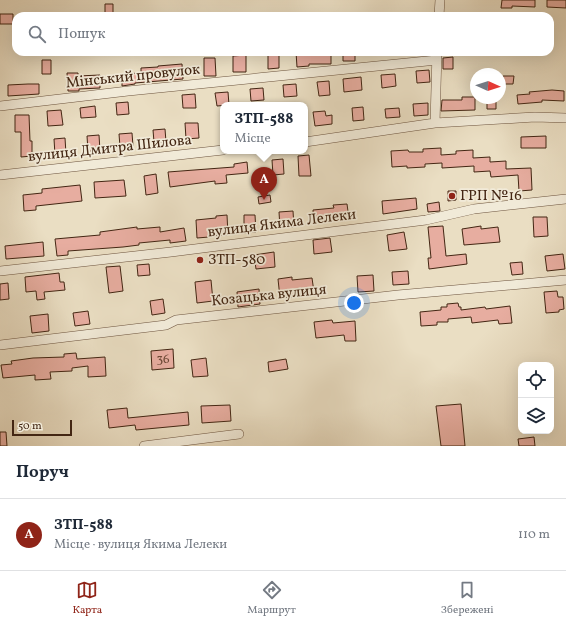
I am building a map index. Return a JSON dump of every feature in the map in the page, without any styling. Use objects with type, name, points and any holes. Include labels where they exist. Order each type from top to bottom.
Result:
[{"type":"street","points":[[439,12],[440,0]]},
{"type":"street","points":[[435,123],[437,56]]},
{"type":"street","name":"Мінський провулок","points":[[0,106],[437,56]]},
{"type":"street","points":[[308,142],[435,123],[535,117],[566,118]]},
{"type":"street","name":"вулиця Дмитра Шилова","points":[[0,175],[220,150]]},
{"type":"street","name":"вулиця Якима Лелеки","points":[[0,271],[187,250],[426,220],[474,209],[566,199]]},
{"type":"street","name":"Козацька вулиця","points":[[0,345],[166,325],[176,320],[398,295],[566,280]]},
{"type":"street","points":[[144,446],[239,434]]},
{"type":"building","points":[[502,0],[535,0],[535,7],[512,6],[512,8],[501,8]]},
{"type":"building","points":[[547,0],[566,0],[566,8],[547,7]]},
{"type":"building","points":[[105,4],[113,4],[113,12],[105,12]]},
{"type":"building","points":[[0,14],[12,14],[12,24],[0,24]]},
{"type":"building","points":[[233,56],[246,56],[246,72],[233,72]]},
{"type":"building","points":[[268,56],[279,56],[279,68],[268,69]]},
{"type":"building","points":[[296,56],[331,56],[331,64],[309,64],[309,66],[297,67]]},
{"type":"building","points":[[343,56],[355,56],[355,61],[343,61]]},
{"type":"building","points":[[453,57],[453,69],[443,69],[443,58]]},
{"type":"building","points":[[204,58],[215,58],[216,76],[204,76]]},
{"type":"building","points":[[42,60],[51,60],[51,74],[42,74]]},
{"type":"building","points":[[182,64],[183,79],[135,83],[122,86],[122,74],[141,73],[141,68]]},
{"type":"building","points":[[429,70],[430,82],[417,83],[416,71]]},
{"type":"building","points":[[67,73],[78,73],[78,76],[100,75],[100,88],[68,91]]},
{"type":"building","points":[[395,74],[396,86],[382,88],[381,75]]},
{"type":"building","points":[[506,76],[514,76],[513,84],[506,84]]},
{"type":"building","points":[[361,77],[362,90],[344,92],[343,79]]},
{"type":"building","points":[[329,81],[330,95],[319,96],[317,82]]},
{"type":"building","points":[[39,84],[39,94],[8,96],[8,85]]},
{"type":"building","points":[[296,84],[297,96],[284,97],[283,85]]},
{"type":"building","points":[[263,88],[264,100],[251,101],[250,89]]},
{"type":"building","points":[[552,90],[564,91],[564,101],[542,100],[542,102],[518,104],[517,95],[530,94],[529,92]]},
{"type":"building","points":[[228,92],[229,102],[220,102],[220,106],[217,106],[215,93]]},
{"type":"building","points":[[195,94],[196,108],[183,108],[182,95]]},
{"type":"building","points":[[462,97],[470,97],[470,104],[475,104],[475,110],[441,111],[442,100],[462,100]]},
{"type":"building","points":[[128,102],[129,114],[117,115],[116,103]]},
{"type":"building","points":[[428,103],[428,115],[414,116],[413,104]]},
{"type":"building","points":[[487,104],[496,104],[496,109],[487,109]]},
{"type":"building","points":[[95,106],[96,117],[81,118],[80,108]]},
{"type":"building","points":[[363,107],[364,120],[353,121],[352,108]]},
{"type":"building","points":[[399,108],[400,117],[386,118],[385,109]]},
{"type":"building","points":[[61,110],[63,125],[48,126],[47,111]]},
{"type":"building","points":[[325,111],[326,116],[332,115],[332,124],[315,126],[313,112]]},
{"type":"building","points":[[15,115],[29,115],[32,156],[21,157],[21,132],[15,132]]},
{"type":"building","points":[[185,123],[198,123],[199,138],[186,139]]},
{"type":"building","points":[[165,129],[166,142],[154,142],[153,130]]},
{"type":"building","points":[[132,133],[133,146],[120,147],[119,134]]},
{"type":"building","points":[[99,135],[100,151],[88,151],[87,136]]},
{"type":"building","points":[[546,136],[546,148],[521,148],[521,137]]},
{"type":"building","points":[[65,138],[66,154],[55,155],[54,139]]},
{"type":"building","points":[[441,148],[441,155],[456,154],[456,151],[473,150],[473,158],[490,157],[490,162],[506,161],[506,169],[531,168],[532,190],[519,191],[518,175],[491,177],[490,171],[474,172],[474,166],[442,168],[442,163],[425,164],[425,167],[392,167],[391,151],[408,150],[409,152],[423,152],[423,149]]},
{"type":"building","points":[[309,155],[311,176],[299,176],[298,156]]},
{"type":"building","points":[[283,159],[284,174],[273,175],[272,160]]},
{"type":"building","points":[[247,162],[248,173],[226,175],[227,183],[215,184],[215,181],[170,187],[168,172],[234,167],[234,164]]},
{"type":"building","points":[[156,174],[158,193],[146,195],[144,176]]},
{"type":"building","points":[[124,180],[126,196],[95,198],[94,182]]},
{"type":"building","points":[[80,185],[82,201],[36,206],[36,210],[24,211],[23,195],[42,193],[42,189]]},
{"type":"building","name":"ГРП №16","points":[[448,191],[456,191],[456,200],[448,201]]},
{"type":"building","points":[[270,195],[271,202],[259,204],[258,197]]},
{"type":"building","points":[[416,198],[417,209],[383,214],[382,201]]},
{"type":"building","points":[[439,202],[440,211],[428,212],[427,204]]},
{"type":"building","points":[[347,204],[349,219],[314,224],[313,210],[334,208],[333,205]]},
{"type":"building","points":[[293,211],[294,227],[280,228],[279,212]]},
{"type":"building","points":[[227,215],[228,235],[197,238],[196,220],[216,218],[216,216]]},
{"type":"building","points":[[244,215],[255,215],[256,232],[244,233]]},
{"type":"building","points":[[533,217],[547,217],[548,236],[534,237]]},
{"type":"building","points":[[443,226],[446,256],[466,254],[467,264],[429,269],[428,258],[431,258],[428,227]]},
{"type":"building","points":[[481,226],[481,229],[498,227],[500,242],[464,245],[462,229]]},
{"type":"building","points":[[137,227],[137,229],[160,227],[160,232],[184,228],[186,241],[170,243],[170,240],[139,243],[139,245],[123,247],[68,251],[68,255],[57,256],[55,239],[100,235],[100,232]]},
{"type":"building","points":[[404,232],[407,249],[389,251],[387,235]]},
{"type":"building","points":[[330,238],[332,252],[314,254],[313,240]]},
{"type":"building","points":[[43,242],[44,256],[6,259],[5,246]]},
{"type":"building","points":[[274,252],[275,267],[256,269],[254,255]]},
{"type":"building","points":[[563,254],[565,269],[547,271],[545,256]]},
{"type":"building","points":[[522,262],[523,274],[512,275],[510,263]]},
{"type":"building","points":[[149,264],[150,275],[138,276],[137,265]]},
{"type":"building","points":[[120,266],[123,291],[109,293],[106,267]]},
{"type":"building","points":[[408,271],[409,284],[393,285],[392,272]]},
{"type":"building","points":[[59,273],[60,282],[64,282],[65,290],[44,292],[45,299],[37,300],[36,291],[26,292],[25,277]]},
{"type":"building","points":[[373,275],[374,291],[358,292],[357,276]]},
{"type":"building","points":[[292,277],[292,280],[312,278],[314,292],[294,294],[294,297],[280,298],[278,279]]},
{"type":"building","points":[[211,280],[213,301],[197,303],[195,282]]},
{"type":"building","points":[[8,283],[9,299],[0,300],[0,284]]},
{"type":"building","points":[[259,289],[260,304],[238,307],[237,292]]},
{"type":"building","points":[[557,291],[558,297],[563,297],[564,309],[559,310],[559,312],[546,313],[544,292]]},
{"type":"building","points":[[163,299],[165,313],[152,315],[150,301]]},
{"type":"building","points":[[458,303],[461,310],[510,306],[512,323],[499,324],[498,320],[472,323],[471,317],[448,319],[448,322],[437,322],[437,325],[421,326],[420,312],[441,310],[441,307],[447,307],[447,304]]},
{"type":"building","points":[[88,311],[90,324],[75,326],[73,313]]},
{"type":"building","points":[[48,314],[49,331],[32,333],[30,316]]},
{"type":"building","points":[[332,320],[333,323],[355,321],[356,341],[345,341],[344,335],[316,338],[314,322]]},
{"type":"building","points":[[173,349],[174,368],[152,370],[151,351]]},
{"type":"building","points":[[76,353],[77,359],[105,357],[106,376],[88,377],[88,366],[72,368],[72,371],[50,372],[51,379],[35,380],[35,375],[3,378],[1,365],[12,364],[11,361],[33,358],[64,357],[64,354]]},
{"type":"building","points":[[206,358],[208,376],[193,377],[191,360]]},
{"type":"building","points":[[286,359],[288,369],[269,372],[268,362]]},
{"type":"building","points":[[461,404],[465,446],[441,446],[436,406]]},
{"type":"building","points":[[230,405],[231,421],[202,423],[201,406]]},
{"type":"building","points":[[127,408],[128,418],[188,412],[189,425],[136,430],[135,425],[109,428],[107,410]]},
{"type":"building","points":[[0,432],[6,432],[7,446],[0,446]]},
{"type":"building","points":[[534,437],[535,446],[519,446],[518,439]]},
{"type":"place","name":"ГРП №16","points":[[452,196]]},
{"type":"place","name":"ЗТП-588","points":[[264,200]]},
{"type":"place","name":"ЗТП-580","points":[[200,260]]}]
